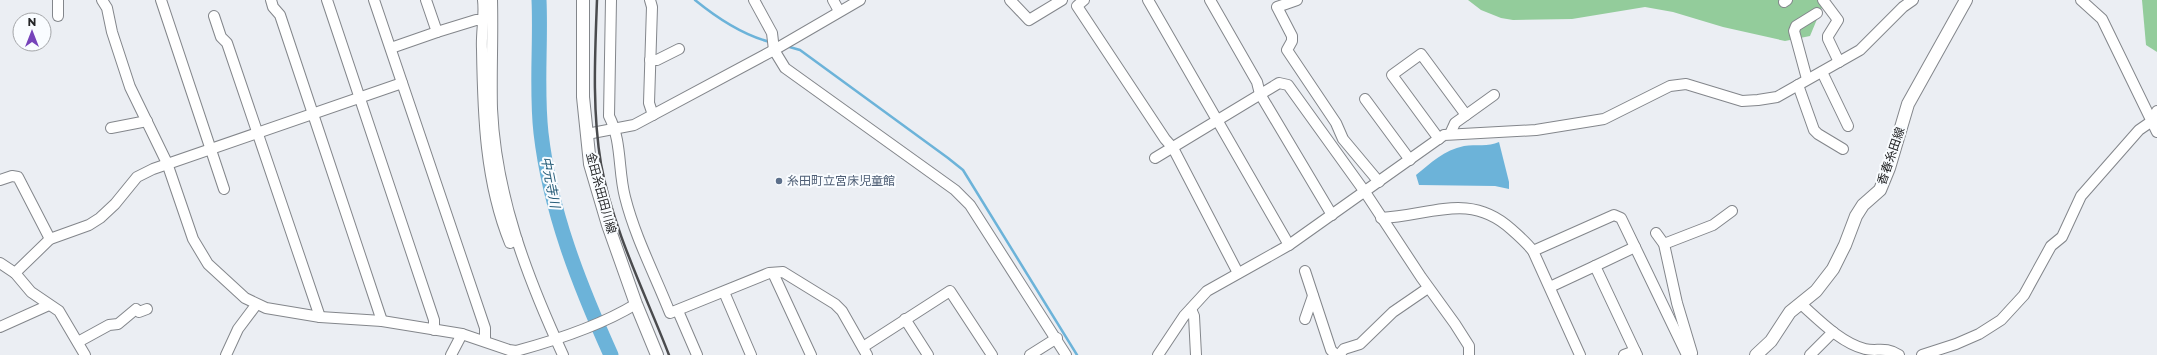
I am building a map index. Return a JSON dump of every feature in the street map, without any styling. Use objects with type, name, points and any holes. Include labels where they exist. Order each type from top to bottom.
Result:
[{"type":"main road","name":"金田糸田田川線","points":[[583,0],[584,97],[590,164],[608,225],[636,304],[657,355]]},
{"type":"main road","name":"香春糸田線","points":[[1756,355],[1771,341],[1790,312],[1816,291],[1833,269],[1846,245],[1856,216],[1863,205],[1880,190],[1889,168],[1908,104],[1966,0]]},
{"type":"street","points":[[58,0],[58,16]]},
{"type":"street","points":[[102,0],[107,8],[112,32],[130,87],[167,163],[193,239],[208,264],[245,298],[256,305],[320,317],[382,321],[462,334],[485,340],[510,353],[545,344],[624,311],[636,304]]},
{"type":"street","points":[[160,0],[224,189]]},
{"type":"street","points":[[271,0],[273,7],[280,15],[382,321]]},
{"type":"street","points":[[327,0],[434,320],[434,330]]},
{"type":"street","points":[[374,0],[485,328],[485,340]]},
{"type":"street","points":[[426,0],[437,32]]},
{"type":"street","points":[[483,0],[482,74],[487,151],[504,230],[510,243],[517,240]]},
{"type":"street","points":[[492,0],[494,123],[500,178],[506,207],[524,264],[560,338],[563,355]]},
{"type":"street","points":[[611,0],[609,116],[616,129],[624,194],[630,214],[670,313],[773,273],[783,272],[836,304],[842,311],[865,351],[905,319],[950,291],[992,355]]},
{"type":"street","points":[[650,0],[652,7],[648,103],[652,115]]},
{"type":"street","points":[[754,0],[772,33],[774,50],[785,68],[955,190],[970,206],[1057,338],[1066,355]]},
{"type":"street","points":[[833,0],[839,11]]},
{"type":"street","points":[[587,134],[634,125],[774,50],[860,0]]},
{"type":"street","points":[[1010,0],[1029,20],[1062,0]]},
{"type":"street","points":[[1084,0],[1077,6],[1165,139],[1173,148],[1238,273]]},
{"type":"street","points":[[1148,0],[1289,244]]},
{"type":"street","points":[[1210,0],[1257,82],[1260,94],[1332,215]]},
{"type":"street","points":[[1297,0],[1274,4],[1292,36],[1292,41],[1288,45],[1287,50],[1336,123],[1343,139],[1379,182]]},
{"type":"street","points":[[1823,0],[1838,20],[1828,36],[1828,39],[1839,62]]},
{"type":"street","points":[[1158,355],[1184,316],[1207,291],[1289,244],[1365,192],[1438,139],[1450,134],[1483,135],[1536,130],[1604,119],[1670,86],[1686,84],[1742,101],[1777,97],[1860,50],[1903,7],[1913,0]]},
{"type":"street","points":[[2081,0],[2102,19],[2157,132]]},
{"type":"street","points":[[1807,79],[1794,31],[1796,26],[1817,13]]},
{"type":"street","points":[[214,16],[221,37],[227,43],[259,132],[320,317]]},
{"type":"street","points":[[391,48],[437,32],[476,20],[482,20]]},
{"type":"street","points":[[650,60],[657,60],[679,49]]},
{"type":"street","points":[[1438,139],[1392,75],[1421,54],[1466,115]]},
{"type":"street","points":[[1822,72],[1848,126]]},
{"type":"street","points":[[15,273],[50,239],[89,225],[100,218],[115,204],[137,178],[167,163],[402,83]]},
{"type":"street","points":[[1154,158],[1173,148],[1279,83],[1288,85],[1365,192],[1428,288],[1437,297],[1469,346],[1468,355]]},
{"type":"street","points":[[1798,85],[1814,130],[1843,149]]},
{"type":"street","points":[[1450,134],[1455,123],[1494,95]]},
{"type":"street","points":[[1365,99],[1410,160]]},
{"type":"street","points":[[1922,355],[1956,344],[1979,334],[2001,320],[2024,295],[2051,246],[2062,237],[2081,196],[2139,130],[2152,121],[2157,111]]},
{"type":"street","points":[[111,128],[147,122]]},
{"type":"street","points":[[0,180],[12,176],[18,177],[50,239]]},
{"type":"street","points":[[1381,218],[1451,208],[1474,208],[1491,214],[1506,224],[1530,246],[1533,251],[1580,355]]},
{"type":"street","points":[[1664,244],[1713,226],[1732,211]]},
{"type":"street","points":[[1533,251],[1614,215],[1621,218],[1688,355],[1692,353],[1677,303],[1664,244],[1656,233]]},
{"type":"street","points":[[1550,287],[1635,247]]},
{"type":"street","points":[[0,263],[15,273],[31,292],[59,311],[85,355]]},
{"type":"street","points":[[1595,266],[1636,353],[1624,355]]},
{"type":"street","points":[[1305,270],[1331,350],[1336,355]]},
{"type":"street","points":[[773,273],[811,355]]},
{"type":"street","points":[[1339,355],[1344,349],[1360,344],[1393,312],[1428,288]]},
{"type":"street","points":[[724,292],[752,355]]},
{"type":"street","points":[[1305,318],[1313,296]]},
{"type":"street","points":[[1801,304],[1833,332],[1866,350],[1880,348],[1899,355]]},
{"type":"street","points":[[0,328],[49,305]]},
{"type":"street","points":[[226,355],[238,329],[256,305]]},
{"type":"street","points":[[78,342],[109,325],[118,324],[136,309],[139,312],[147,309]]},
{"type":"street","points":[[1191,309],[1194,316],[1196,355]]},
{"type":"street","points":[[678,311],[697,355]]},
{"type":"street","points":[[905,319],[928,355]]},
{"type":"street","points":[[1810,355],[1833,332]]},
{"type":"street","points":[[451,355],[462,334]]},
{"type":"street","points":[[1030,355],[1057,338]]},
{"type":"green space","points":[[1468,0],[1825,0],[1810,36],[1785,41],[1723,27],[1673,12],[1645,7],[1572,19],[1513,20],[1501,18],[1481,10]]},
{"type":"green space","points":[[2142,0],[2157,0],[2157,52],[2146,45]]},
{"type":"water","points":[[1499,142],[1509,182],[1509,189],[1495,186],[1419,185],[1416,175],[1444,154],[1464,146]]},
{"type":"waterway","name":"中元寺川","points":[[539,0],[539,100],[545,162],[551,191],[567,247],[611,355]]},
{"type":"waterway","points":[[695,0],[731,25],[750,35],[770,42]]},
{"type":"waterway","points":[[786,46],[800,50],[963,170],[1077,355]]},
{"type":"railway","points":[[597,0],[595,103],[598,144],[606,189],[630,261],[669,355]]},
{"type":"place","name":"糸田町立宮床児童館","points":[[779,181]]}]
